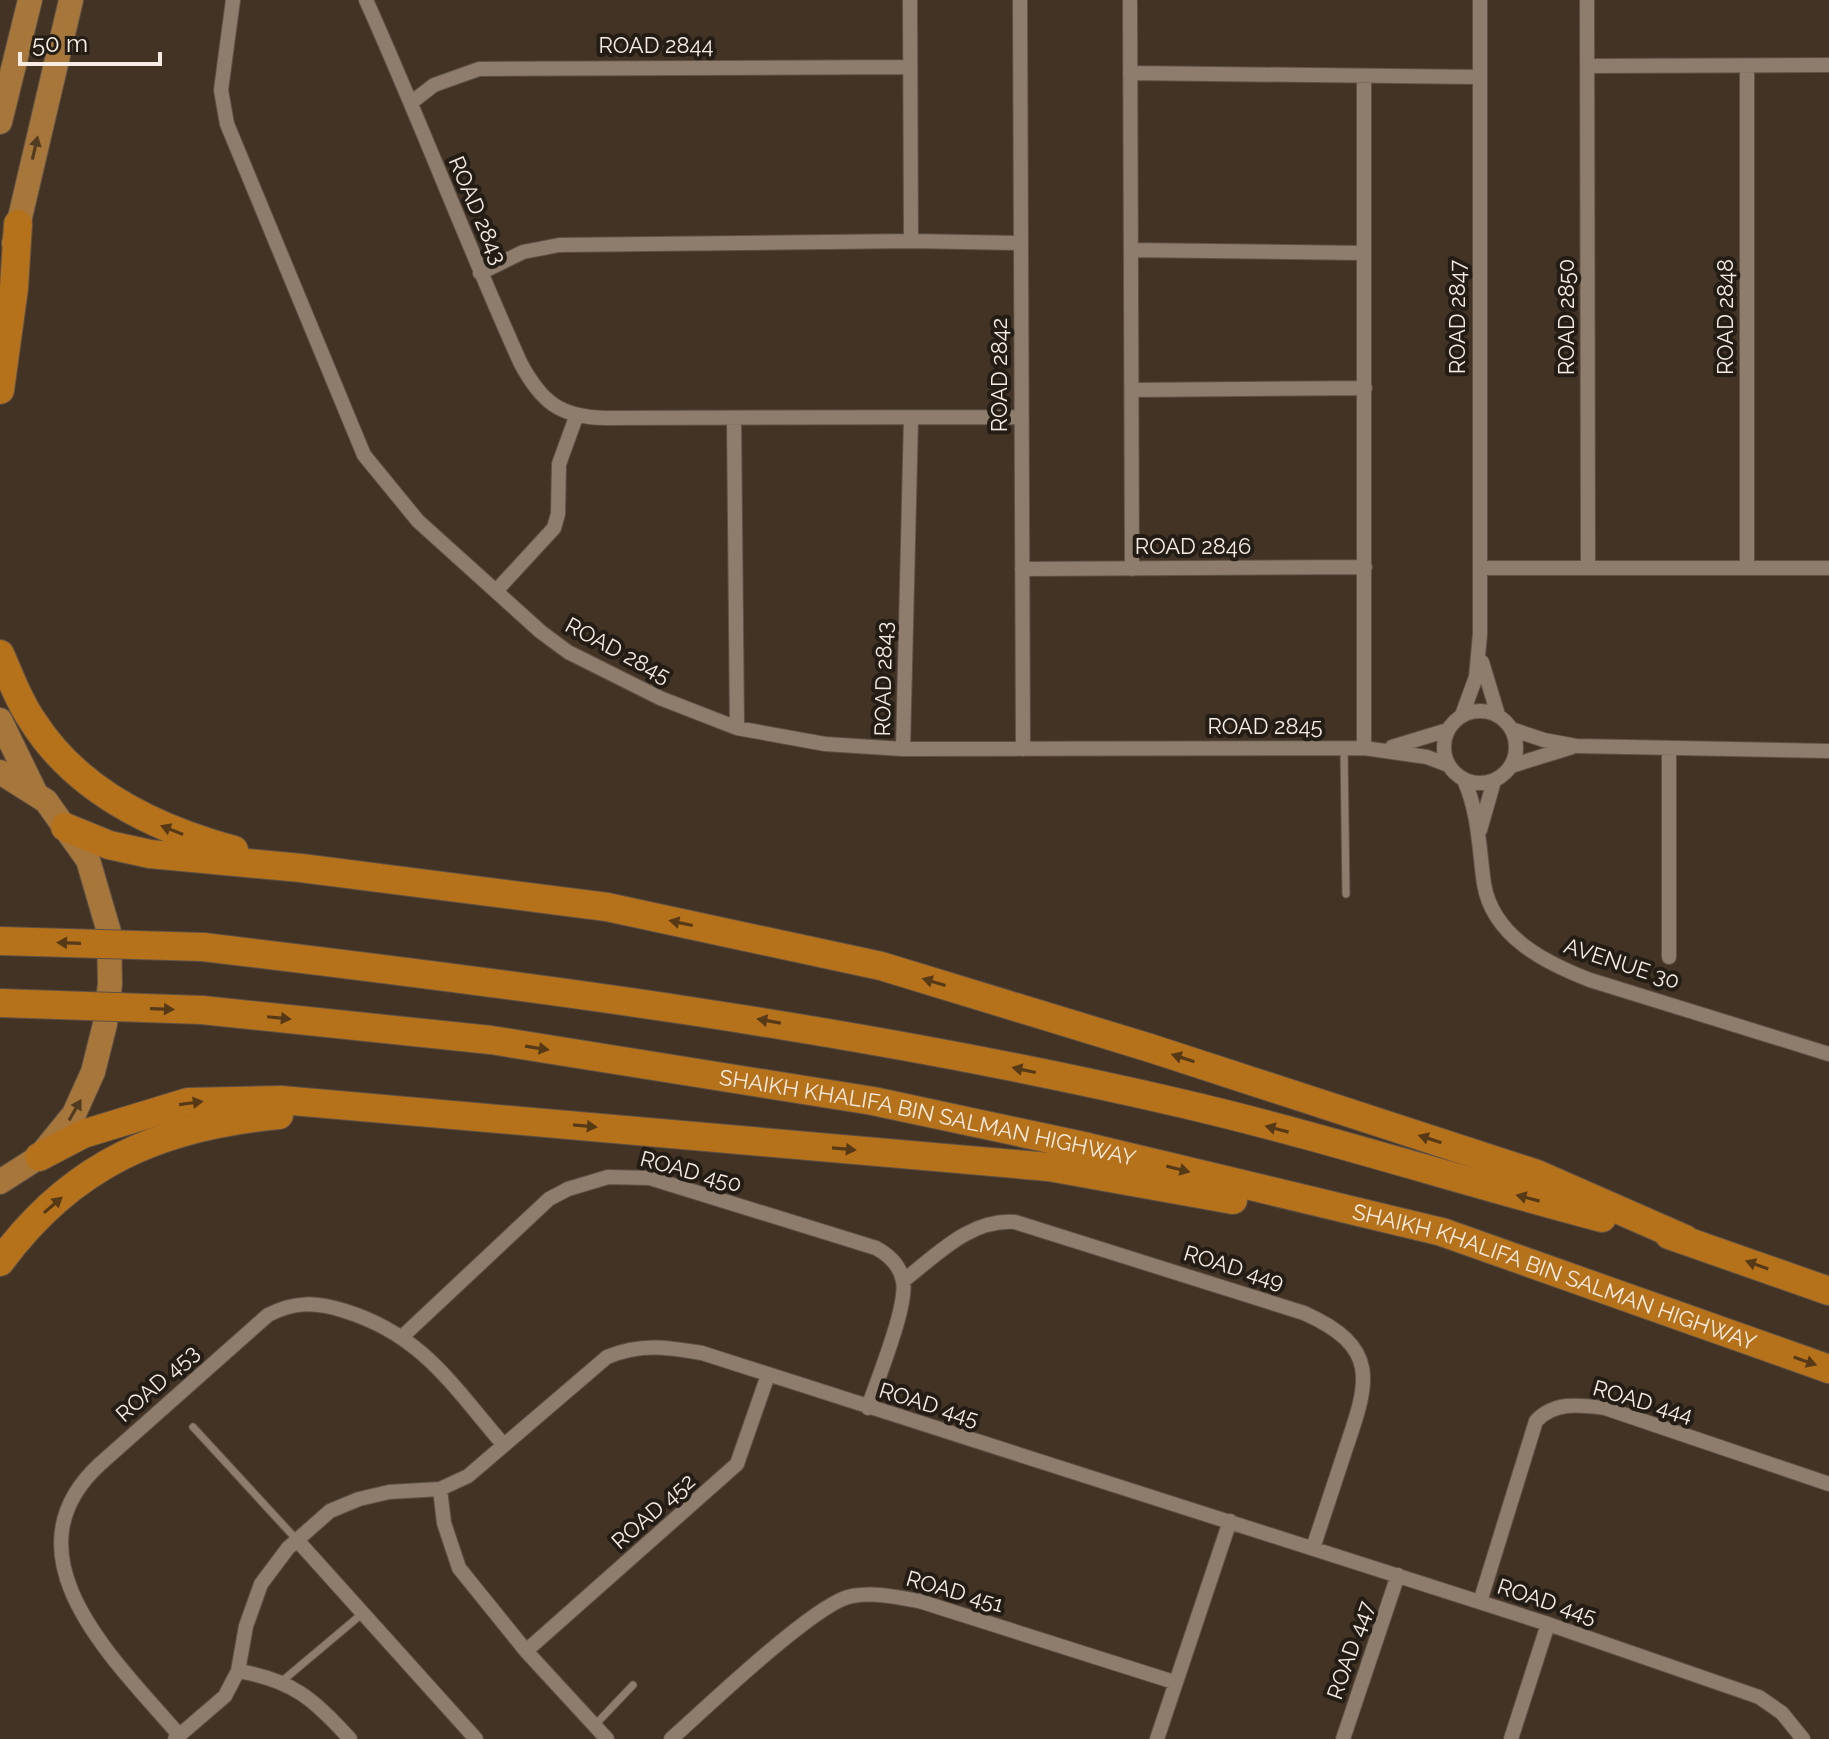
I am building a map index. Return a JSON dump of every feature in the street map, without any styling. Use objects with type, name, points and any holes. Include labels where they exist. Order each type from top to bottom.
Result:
[{"type":"highway","points":[[0,390],[14,288],[18,224]]},
{"type":"highway","points":[[0,654],[32,722],[75,770],[122,806],[202,842],[301,868]]},
{"type":"highway","points":[[65,827],[109,845],[150,854],[301,868],[607,907],[881,966],[1150,1048],[1537,1174],[1685,1239],[1829,1291]]},
{"type":"highway","points":[[0,941],[203,947],[493,981],[751,1018],[889,1042],[1182,1103],[1685,1239]]},
{"type":"highway","name":"SHAIKH KHALIFA BIN SALMAN HIGHWAY","points":[[0,1003],[202,1010],[491,1040],[873,1101],[1088,1147],[1442,1232],[1546,1272],[1829,1369]]},
{"type":"highway","points":[[39,1157],[83,1134],[188,1102],[281,1100],[452,1113],[1049,1167],[1244,1202],[1432,1251],[1546,1272]]},
{"type":"highway","points":[[0,1262],[18,1238],[54,1203],[100,1168],[146,1142],[196,1126],[276,1115],[452,1113]]},
{"type":"main road","points":[[0,122],[30,0]]},
{"type":"main road","points":[[0,321],[18,224],[71,0]]},
{"type":"main road","points":[[0,720],[36,794]]},
{"type":"main road","points":[[0,772],[46,801],[88,860],[109,932],[110,984],[105,1024],[93,1072],[74,1114],[39,1157],[0,1182]]},
{"type":"street","name":"ROAD 2845","points":[[233,0],[227,25],[221,90],[227,124],[364,455],[418,521],[568,652],[660,698],[737,728],[825,744],[903,749],[1372,748],[1427,757],[1448,765]]},
{"type":"street","name":"ROAD 2843","points":[[366,0],[412,102],[480,273],[532,386],[555,407],[576,417]]},
{"type":"street","points":[[910,0],[911,241]]},
{"type":"street","name":"ROAD 2842","points":[[1020,0],[1023,749]]},
{"type":"street","name":"ROAD 2847","points":[[1462,715],[1476,677],[1480,634],[1480,0]]},
{"type":"street","name":"ROAD 2850","points":[[1587,0],[1588,568]]},
{"type":"street","points":[[1130,2],[1132,569]]},
{"type":"street","points":[[1588,66],[1829,65]]},
{"type":"street","name":"ROAD 2848","points":[[1747,66],[1747,568]]},
{"type":"street","name":"ROAD 2844","points":[[412,102],[434,85],[479,69],[910,67]]},
{"type":"street","points":[[1130,73],[1478,77]]},
{"type":"street","points":[[1364,76],[1365,567],[1372,748]]},
{"type":"street","points":[[480,273],[523,252],[559,245],[911,241],[1020,243]]},
{"type":"street","points":[[1131,250],[1364,253]]},
{"type":"street","points":[[1133,390],[1365,388]]},
{"type":"street","points":[[496,591],[554,528],[558,514],[559,464],[576,417],[1021,417]]},
{"type":"street","points":[[734,418],[737,728]]},
{"type":"street","name":"ROAD 2843","points":[[903,749],[911,419]]},
{"type":"street","name":"ROAD 2846","points":[[1022,569],[1365,567]]},
{"type":"street","points":[[1480,568],[1829,568]]},
{"type":"street","name":"ROAD 2847","points":[[1480,634],[1485,676],[1498,715]]},
{"type":"street","points":[[1511,766],[1516,748],[1511,729],[1498,715],[1480,711],[1462,715],[1448,730],[1444,748],[1448,765],[1464,780],[1479,784],[1494,781],[1511,766],[1576,746]]},
{"type":"street","points":[[1511,729],[1576,746],[1829,751]]},
{"type":"street","name":"ROAD 2845","points":[[1372,748],[1448,730]]},
{"type":"street","points":[[1669,750],[1669,957]]},
{"type":"street","name":"AVENUE 30","points":[[1464,780],[1479,834],[1485,889],[1512,936],[1533,953],[1553,966],[1590,980],[1829,1054]]},
{"type":"street","name":"AVENUE 30","points":[[1479,834],[1494,781]]},
{"type":"street","name":"ROAD 450","points":[[403,1336],[549,1199],[568,1189],[608,1177],[650,1178],[876,1248],[894,1261],[903,1281]]},
{"type":"street","name":"ROAD 449","points":[[903,1281],[968,1231],[991,1222],[1015,1222],[1304,1313],[1329,1326],[1357,1353],[1364,1388],[1313,1548]]},
{"type":"street","points":[[868,1408],[902,1302],[903,1281]]},
{"type":"street","name":"ROAD 453","points":[[177,1737],[94,1635],[71,1596],[64,1575],[60,1536],[65,1511],[77,1488],[256,1324],[281,1308],[295,1304],[325,1304],[370,1319],[403,1336],[426,1355],[502,1443]]},
{"type":"street","name":"ROAD 445","points":[[177,1737],[225,1696],[238,1671],[246,1626],[261,1584],[297,1540],[330,1511],[359,1499],[389,1492],[440,1489],[468,1476],[502,1443],[607,1357],[629,1348],[652,1345],[702,1353],[1548,1624],[1759,1697],[1782,1713],[1803,1739]]},
{"type":"street","name":"ROAD 452","points":[[526,1651],[737,1464],[768,1375]]},
{"type":"street","name":"ROAD 444","points":[[1480,1602],[1536,1421],[1543,1414],[1566,1405],[1605,1408],[1829,1484]]},
{"type":"street","points":[[440,1489],[444,1523],[459,1568],[526,1651],[607,1739]]},
{"type":"street","points":[[1157,1739],[1230,1521]]},
{"type":"street","points":[[297,1540],[476,1739]]},
{"type":"street","name":"ROAD 447","points":[[1343,1739],[1398,1575]]},
{"type":"street","name":"ROAD 451","points":[[671,1739],[819,1611],[850,1596],[887,1595],[919,1601],[1174,1682]]},
{"type":"street","points":[[1511,1739],[1548,1624]]},
{"type":"street","points":[[238,1671],[281,1682],[317,1702],[350,1739]]},
{"type":"lane","points":[[1344,748],[1346,894]]},
{"type":"lane","points":[[193,1427],[297,1540]]},
{"type":"lane","points":[[281,1682],[363,1613]]},
{"type":"lane","points":[[595,1725],[633,1685]]}]
